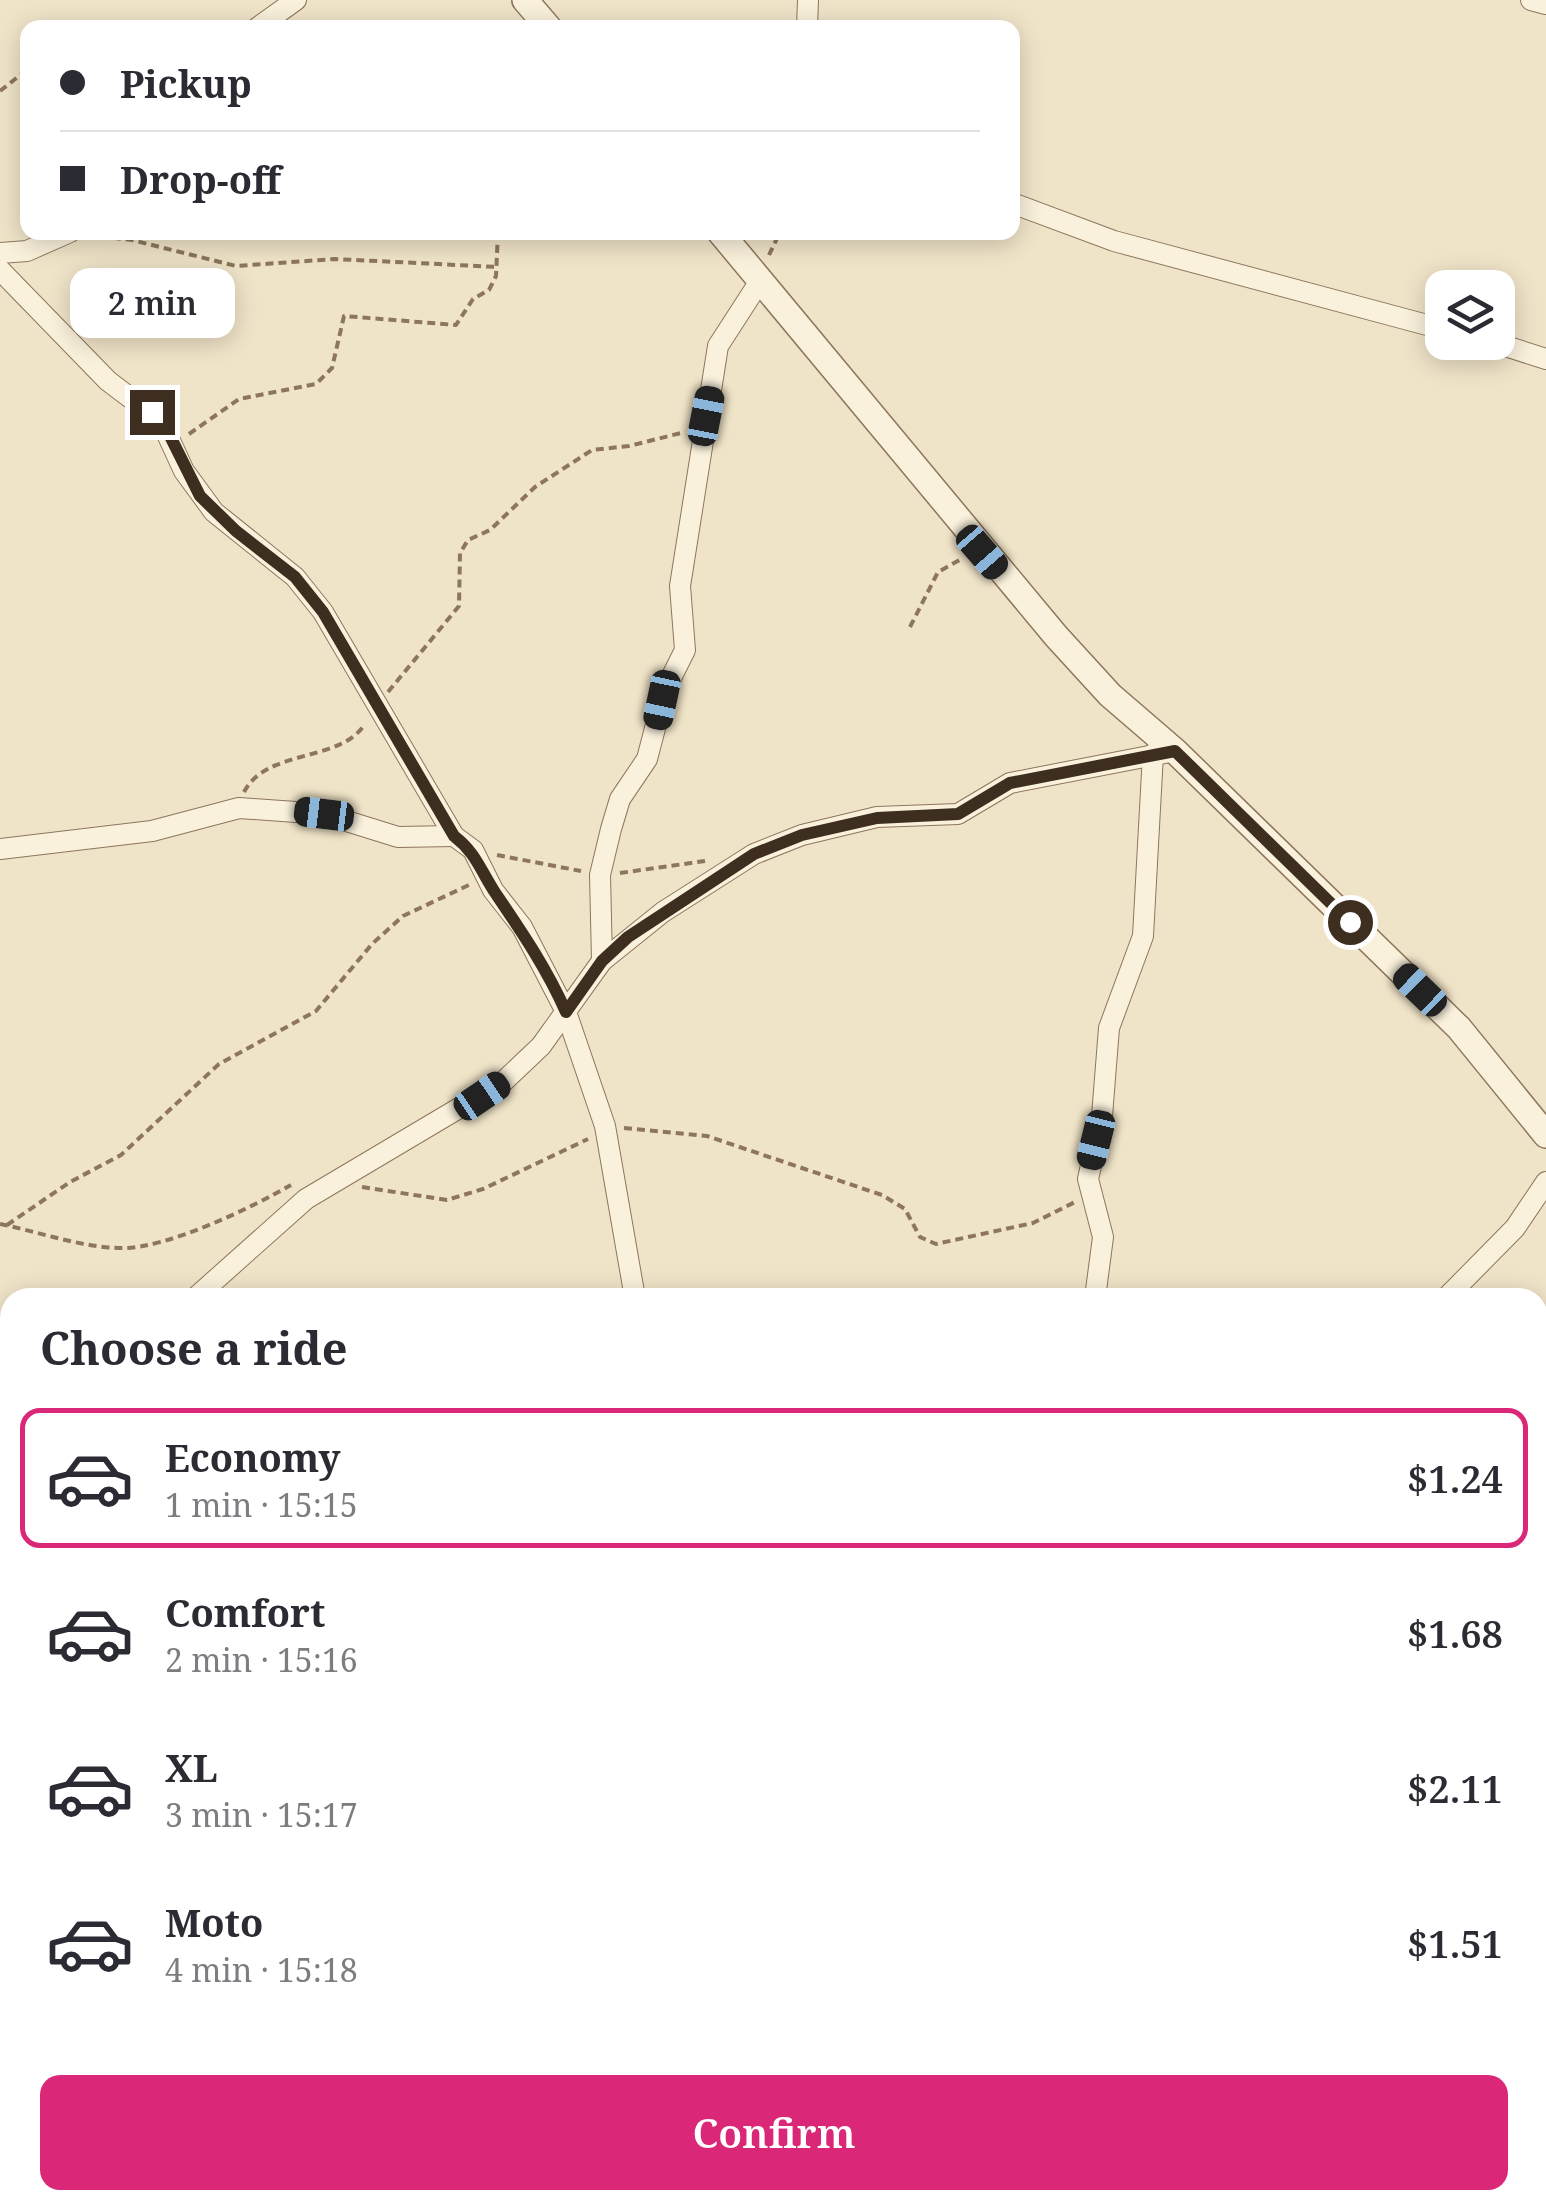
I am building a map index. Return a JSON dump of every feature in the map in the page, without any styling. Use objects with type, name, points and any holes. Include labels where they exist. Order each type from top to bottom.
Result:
[{"type":"street","points":[[268,20],[296,0]]},
{"type":"street","points":[[525,0],[543,20]]},
{"type":"street","points":[[1531,0],[1546,4]]},
{"type":"street","points":[[1020,205],[1114,242],[1425,324]]},
{"type":"street","points":[[0,252],[27,251],[53,240]]},
{"type":"street","points":[[727,240],[982,552],[1110,695],[1164,753],[1460,1028],[1546,1135]]},
{"type":"street","points":[[0,270],[108,381],[161,421],[184,471],[214,512],[295,577],[323,612],[454,836],[473,850],[522,927],[566,1012],[605,1129],[633,1288]]},
{"type":"street","points":[[602,961],[600,875],[620,799],[647,760],[666,690],[684,656],[680,586],[723,332],[760,280]]},
{"type":"street","points":[[1515,349],[1546,359]]},
{"type":"street","points":[[206,1288],[266,1232],[338,1181],[504,1082],[542,1046],[602,961],[700,886],[754,854],[802,835],[888,816],[958,814],[1010,783],[1164,753]]},
{"type":"street","points":[[1095,1288],[1103,1237],[1089,1195],[1110,1028],[1143,936],[1164,753]]},
{"type":"street","points":[[0,850],[152,831],[239,808],[324,814],[398,837],[454,836]]},
{"type":"street","points":[[1456,1288],[1514,1228],[1546,1182]]},
{"type":"path","points":[[0,91],[20,75]]},
{"type":"path","points":[[132,240],[236,266],[335,258],[498,266]]},
{"type":"path","points":[[172,444],[239,399],[316,384],[332,368],[344,316],[456,325],[473,300],[489,290],[498,266],[498,240]]},
{"type":"path","points":[[239,808],[245,787],[254,780],[308,751],[349,742],[458,606],[460,552],[468,540],[490,530],[535,487],[597,448],[629,446],[704,428]]},
{"type":"path","points":[[910,627],[938,572],[950,562],[982,552]]},
{"type":"path","points":[[473,850],[600,875],[716,860]]},
{"type":"path","points":[[3,1225],[121,1155],[228,1058],[316,1012],[372,944],[403,916],[486,876]]},
{"type":"path","points":[[338,1181],[411,1198],[447,1200],[483,1190],[605,1129],[706,1136],[779,1158],[895,1201],[914,1232],[936,1244],[1033,1223],[1089,1195]]},
{"type":"path","points":[[3,1225],[102,1247],[128,1248],[173,1236],[270,1198],[299,1180]]},
{"type":"route","points":[[152,412],[167,430],[184,471],[200,496],[236,531],[295,577],[323,612],[454,836],[473,850],[493,890],[522,927],[566,1012],[602,961],[628,937],[754,854],[802,835],[877,818],[958,814],[1010,783],[1175,751],[1350,922]]}]
